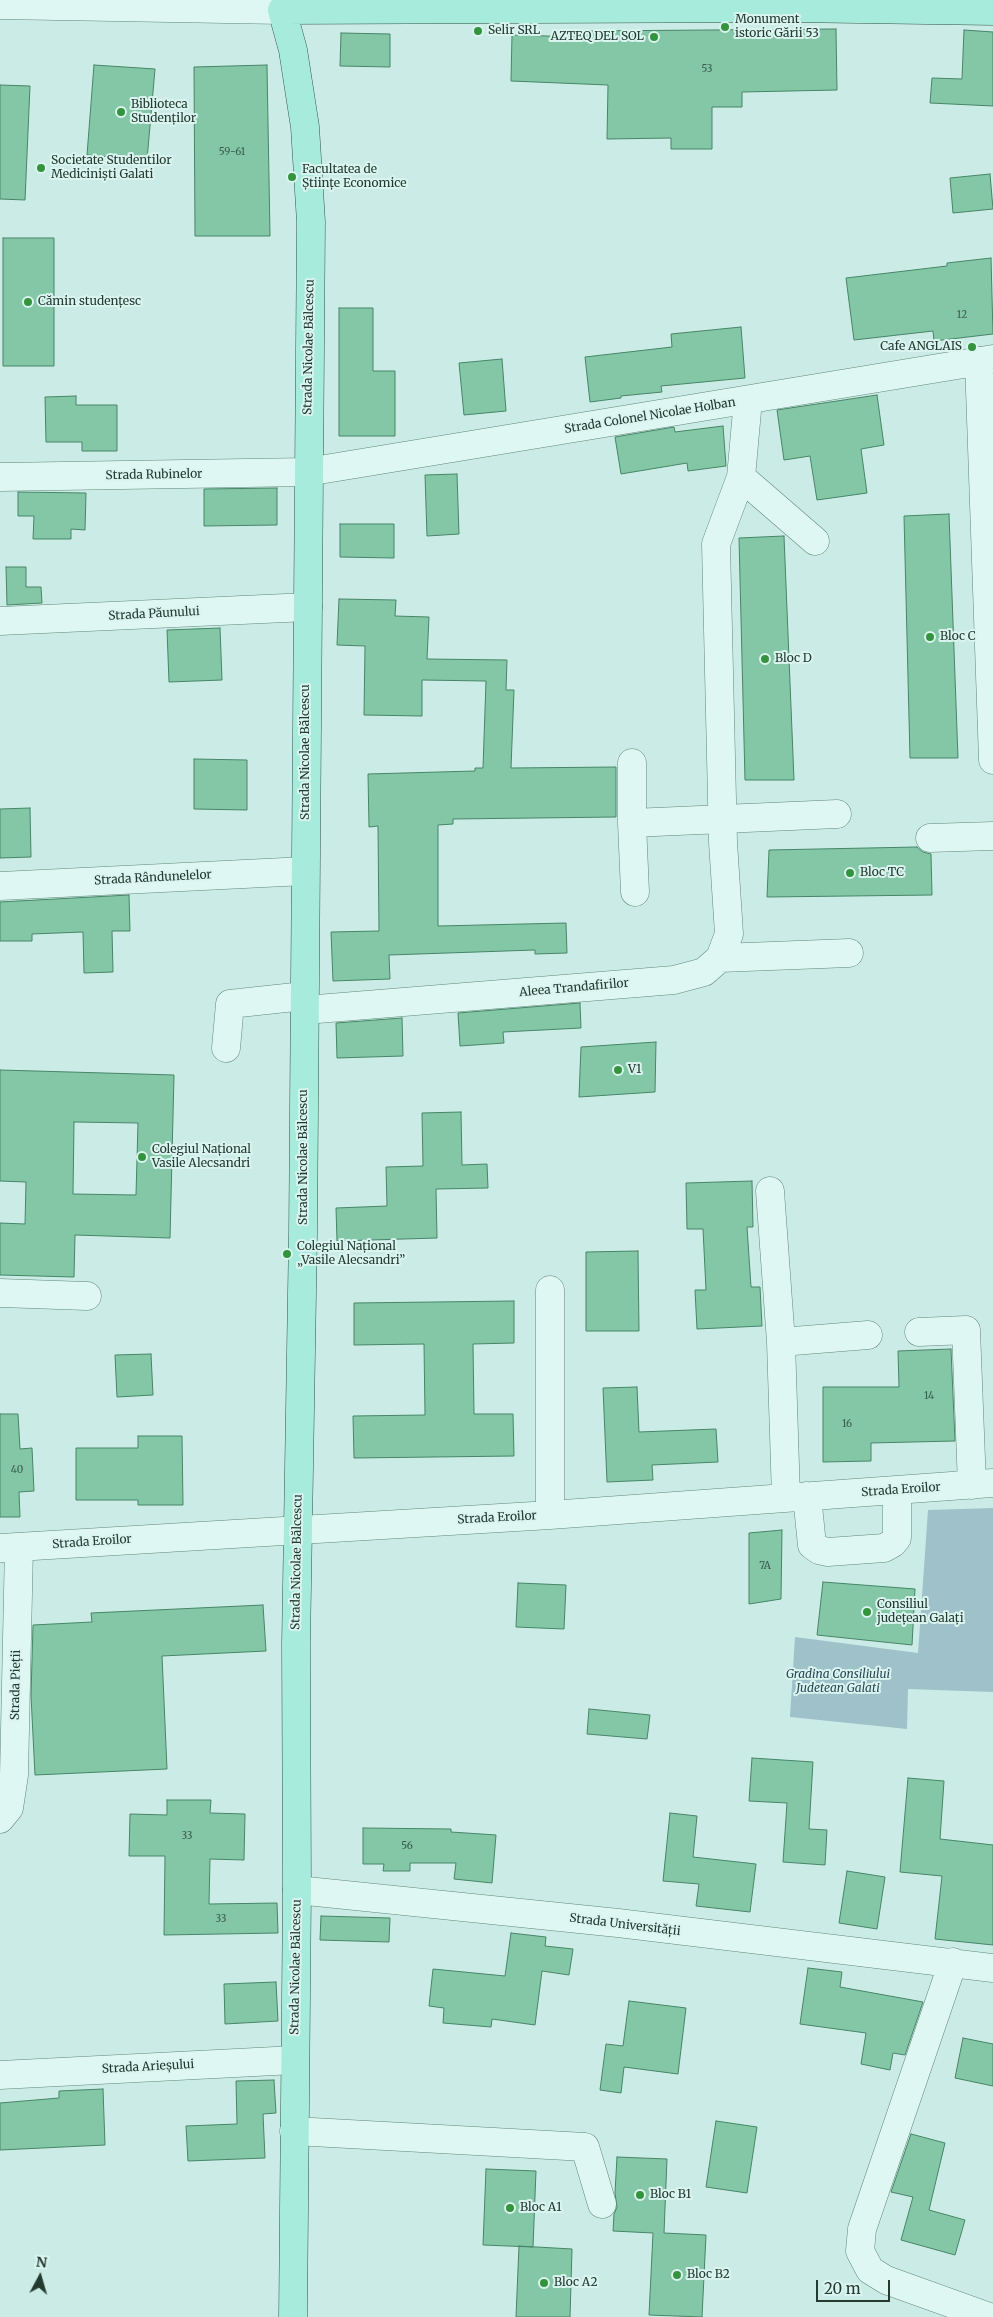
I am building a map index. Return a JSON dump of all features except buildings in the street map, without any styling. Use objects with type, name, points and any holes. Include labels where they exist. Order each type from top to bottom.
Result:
[{"type":"main road","points":[[280,5],[790,4],[993,10]]},
{"type":"main road","name":"Strada Nicolae Bălcescu","points":[[280,5],[293,50],[300,92],[309,180],[311,222],[306,871],[297,1530],[297,1890],[293,2317]]},
{"type":"street","points":[[0,5],[280,5]]},
{"type":"street","points":[[986,360],[993,760]]},
{"type":"street","name":"Strada Colonel Nicolae Holban","points":[[308,472],[986,360]]},
{"type":"street","points":[[748,400],[741,477],[716,544],[729,934],[720,958],[849,953]]},
{"type":"street","name":"Strada Rubinelor","points":[[0,477],[308,472]]},
{"type":"street","points":[[741,477],[815,541]]},
{"type":"street","name":"Strada Păunului","points":[[0,621],[308,607]]},
{"type":"street","points":[[632,764],[635,892]]},
{"type":"street","points":[[632,823],[724,829],[837,814]]},
{"type":"street","points":[[930,838],[993,836]]},
{"type":"street","name":"Strada Rândunelelor","points":[[0,886],[306,871]]},
{"type":"street","name":"Aleea Trandafirilor","points":[[226,1048],[230,1004],[304,1003],[674,980],[704,972],[720,958]]},
{"type":"street","points":[[770,1191],[781,1342],[796,1496],[812,1545],[819,1550],[828,1552],[884,1548],[894,1543],[897,1538],[897,1490]]},
{"type":"street","points":[[550,1290],[550,1515]]},
{"type":"street","points":[[0,1293],[88,1296]]},
{"type":"street","points":[[919,1332],[966,1330],[982,1484]]},
{"type":"street","points":[[781,1342],[868,1335]]},
{"type":"street","name":"Strada Eroilor","points":[[9,1547],[550,1515],[982,1484]]},
{"type":"street","name":"Strada Pieții","points":[[0,1819],[9,1808],[14,1775],[9,1547]]},
{"type":"street","name":"Strada Universității","points":[[297,1890],[618,1923],[993,1968]]},
{"type":"street","points":[[953,1962],[862,2229],[860,2252],[870,2270],[886,2280],[989,2317]]},
{"type":"street","name":"Strada Arieșului","points":[[0,2074],[295,2060]]},
{"type":"street","points":[[294,2131],[586,2147],[602,2204]]},
{"type":"green space","name":"Gradina Consiliului Judetean Galati","points":[[993,1508],[993,1692],[908,1689],[907,1729],[790,1717],[795,1637],[918,1653],[928,1510]]},
{"type":"place","name":"Monument istoric Gării 53","points":[[725,27]]},
{"type":"place","name":"Selir SRL","points":[[478,31]]},
{"type":"place","name":"AZTEQ DEL SOL","points":[[654,37]]},
{"type":"place","name":"Biblioteca Studenților","points":[[121,112]]},
{"type":"place","name":"Societate Studentilor Mediciniști Galati","points":[[41,168]]},
{"type":"place","name":"Facultatea de Științe Economice","points":[[292,177]]},
{"type":"place","name":"Cămin studențesc","points":[[28,302]]},
{"type":"place","name":"Cafe ANGLAIS","points":[[972,347]]},
{"type":"place","name":"Bloc C","points":[[930,637]]},
{"type":"place","name":"Bloc D","points":[[765,659]]},
{"type":"place","name":"Bloc TC","points":[[850,873]]},
{"type":"place","name":"V1","points":[[618,1070]]},
{"type":"place","name":"Colegiul Național Vasile Alecsandri","points":[[142,1157]]},
{"type":"place","name":"Colegiul Național „Vasile Alecsandri”","points":[[287,1254]]},
{"type":"place","name":"Consiliul județean Galați","points":[[867,1612]]},
{"type":"place","name":"Bloc B1","points":[[640,2195]]},
{"type":"place","name":"Bloc A1","points":[[510,2208]]},
{"type":"place","name":"Bloc B2","points":[[677,2275]]},
{"type":"place","name":"Bloc A2","points":[[544,2283]]}]
